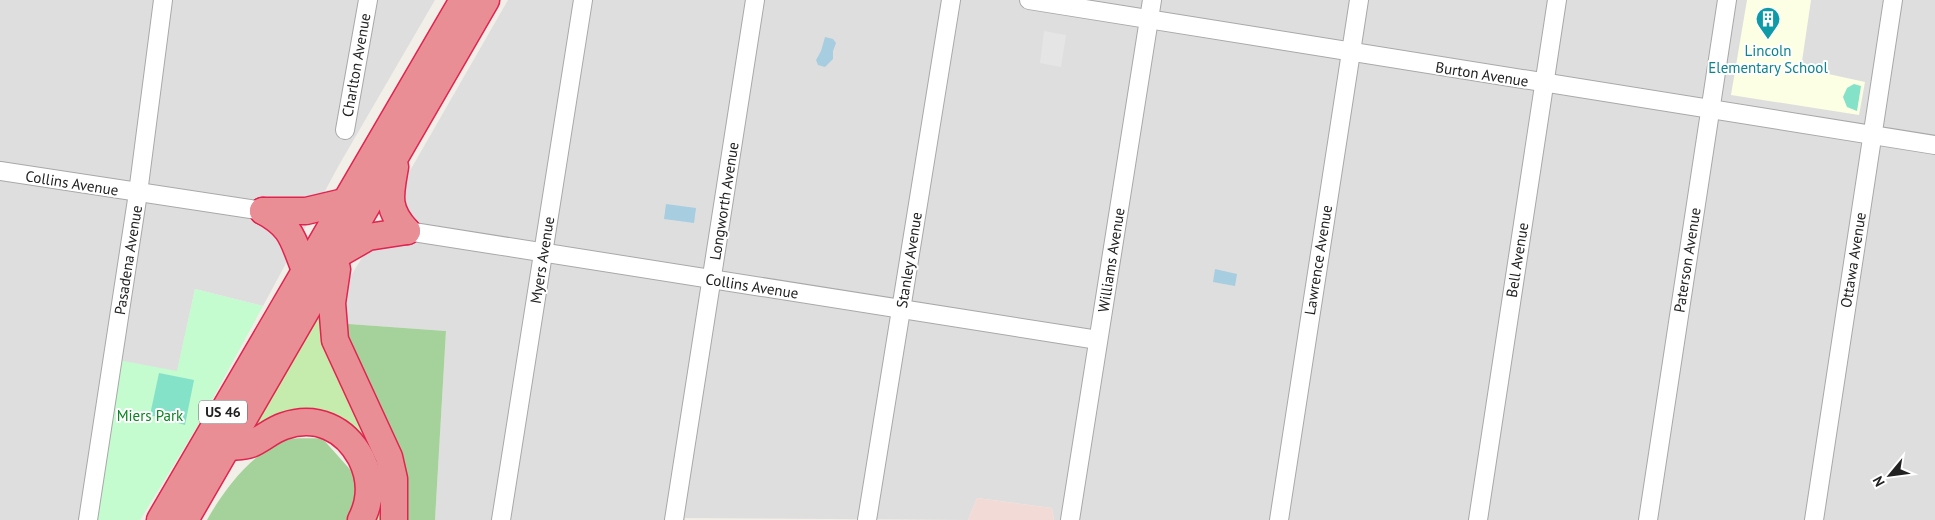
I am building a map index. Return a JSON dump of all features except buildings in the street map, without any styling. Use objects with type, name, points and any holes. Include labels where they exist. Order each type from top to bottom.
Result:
[{"type":"highway","name":"US 46","points":[[160,520],[462,0]]},
{"type":"highway","name":"US 46","points":[[185,520],[486,0]]},
{"type":"highway","points":[[397,155],[390,196],[391,206],[394,216],[407,231]]},
{"type":"highway","points":[[263,211],[306,211],[344,202]]},
{"type":"highway","points":[[263,211],[286,226],[305,270]]},
{"type":"highway","points":[[394,520],[394,479],[389,457],[335,340],[332,303],[340,255],[368,237],[407,231]]},
{"type":"highway","points":[[228,447],[249,445],[283,426],[299,422],[311,421],[325,424],[348,440],[366,469],[369,497],[361,520]]},
{"type":"street","name":"Pasadena Avenue","points":[[88,520],[138,194],[163,0]]},
{"type":"street","name":"Charlton Avenue","points":[[345,130],[368,0]]},
{"type":"street","name":"Myers Avenue","points":[[501,520],[583,0]]},
{"type":"street","name":"Longworth Avenue","points":[[674,520],[755,0]]},
{"type":"street","name":"Stanley Avenue","points":[[867,520],[951,0]]},
{"type":"street","name":"Burton Avenue","points":[[1029,0],[1350,53],[1935,145]]},
{"type":"street","name":"Williams Avenue","points":[[1070,520],[1152,0]]},
{"type":"street","name":"Lawrence Avenue","points":[[1278,520],[1359,0]]},
{"type":"street","name":"Bell Avenue","points":[[1478,520],[1556,0]]},
{"type":"street","name":"Paterson Avenue","points":[[1648,520],[1727,0]]},
{"type":"street","name":"Ottawa Avenue","points":[[1814,520],[1893,0]]},
{"type":"street","name":"Collins Avenue","points":[[0,171],[138,194],[263,211]]},
{"type":"street","name":"Collins Avenue","points":[[407,231],[1098,340]]},
{"type":"shaded area","points":[[0,0],[435,0],[339,165],[263,306],[195,289],[177,372],[85,520],[0,520]]},
{"type":"shaded area","points":[[508,0],[1935,0],[1935,520],[1054,520],[1052,508],[977,498],[968,520],[685,518],[685,520],[435,520],[446,331],[335,323],[343,289],[369,246],[406,224],[400,188]]},
{"type":"shaded area","points":[[1747,0],[1811,0],[1801,68],[1865,82],[1859,115],[1731,95]]},
{"type":"shaded area","points":[[1044,31],[1066,35],[1061,67],[1040,63]]},
{"type":"shaded area","points":[[977,498],[1052,508],[1054,520],[968,520]]},
{"type":"green space","points":[[1854,84],[1861,86],[1857,111],[1847,107],[1843,97],[1847,88]]},
{"type":"green space","name":"Miers Park","points":[[195,289],[263,306],[199,424],[140,520],[85,520],[113,359],[177,371]]},
{"type":"green space","points":[[321,312],[378,454],[384,520],[373,520],[354,434],[255,427]]},
{"type":"green space","points":[[335,323],[446,331],[435,520],[400,520]]},
{"type":"green space","points":[[159,373],[194,380],[185,425],[150,415]]},
{"type":"green space","points":[[322,438],[355,475],[355,509],[349,520],[207,520],[240,473],[262,453],[286,440]]},
{"type":"water","points":[[825,37],[833,39],[836,43],[833,59],[825,67],[818,65],[816,60]]},
{"type":"water","points":[[666,204],[696,208],[694,223],[664,219]]},
{"type":"water","points":[[1215,269],[1237,274],[1235,286],[1213,282]]},
{"type":"place","name":"Lincoln Elementary School","points":[[1768,40]]}]
